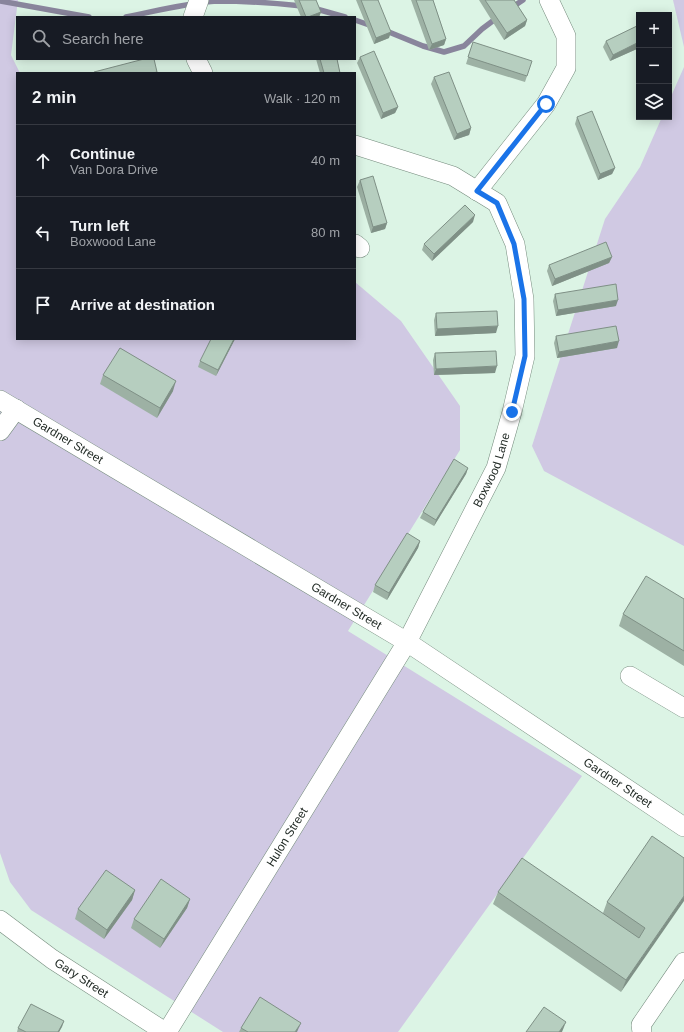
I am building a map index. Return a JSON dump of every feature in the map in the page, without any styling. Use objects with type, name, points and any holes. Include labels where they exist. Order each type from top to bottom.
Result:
[{"type":"street","points":[[193,16],[198,0]]},
{"type":"street","points":[[477,191],[546,104],[566,68],[566,36],[550,0]]},
{"type":"street","points":[[196,60],[202,72]]},
{"type":"street","name":"Boxwood Lane","points":[[356,147],[453,176],[497,203],[514,244],[524,299],[525,356],[512,412],[496,468],[407,642]]},
{"type":"street","points":[[0,431],[8,405]]},
{"type":"street","name":"Gardner Street","points":[[8,405],[407,642],[684,827]]},
{"type":"street","name":"Hulon Street","points":[[166,1032],[407,642]]},
{"type":"street","points":[[630,676],[684,708]]},
{"type":"street","name":"Gary Street","points":[[0,920],[52,959],[166,1032]]},
{"type":"street","points":[[642,1032],[641,1025],[684,962]]},
{"type":"shaded area","points":[[0,0],[18,0],[11,55],[20,72],[16,72],[16,340],[356,340],[356,283],[401,321],[460,406],[460,450],[348,631],[582,776],[398,1032],[223,1032],[31,910],[10,882],[0,853]]},
{"type":"shaded area","points":[[673,0],[684,0],[684,47]]},
{"type":"shaded area","points":[[684,67],[684,546],[544,471],[532,446],[605,219],[640,167],[661,120],[672,120],[672,94]]},
{"type":"building","points":[[299,0],[316,0],[321,12],[311,16],[306,16]]},
{"type":"building","points":[[361,0],[378,0],[391,32],[376,38]]},
{"type":"building","points":[[416,0],[433,0],[446,39],[432,44]]},
{"type":"building","points":[[485,0],[514,0],[527,20],[507,33]]},
{"type":"building","points":[[636,26],[636,44],[613,55],[606,41]]},
{"type":"building","points":[[473,42],[532,61],[527,76],[468,57]]},
{"type":"building","points":[[374,51],[398,107],[383,113],[360,57]]},
{"type":"building","points":[[140,60],[154,60],[157,72],[94,72]]},
{"type":"building","points":[[320,60],[337,60],[340,72],[324,72]]},
{"type":"building","points":[[449,72],[471,128],[457,134],[434,77]]},
{"type":"building","points":[[592,111],[615,168],[600,174],[577,117]]},
{"type":"building","points":[[373,176],[387,223],[373,227],[360,180]]},
{"type":"building","points":[[465,205],[475,215],[434,254],[424,244]]},
{"type":"building","points":[[606,242],[612,257],[555,279],[549,265]]},
{"type":"building","points":[[616,284],[618,300],[558,310],[555,294]]},
{"type":"building","points":[[497,311],[498,326],[437,329],[436,313]]},
{"type":"building","points":[[616,326],[619,341],[559,352],[556,336]]},
{"type":"building","points":[[210,340],[233,340],[218,370],[200,361]]},
{"type":"building","points":[[120,348],[176,381],[160,408],[103,375]]},
{"type":"building","points":[[496,351],[497,366],[436,369],[435,353]]},
{"type":"building","points":[[454,459],[468,468],[436,520],[423,512]]},
{"type":"building","points":[[407,533],[420,541],[389,593],[375,585]]},
{"type":"building","points":[[646,576],[684,599],[684,651],[623,614]]},
{"type":"building","points":[[652,836],[684,858],[684,896],[626,980],[498,892],[522,858],[639,938],[645,928],[607,902]]},
{"type":"building","points":[[106,870],[135,890],[107,930],[78,909]]},
{"type":"building","points":[[161,879],[190,899],[164,939],[134,919]]},
{"type":"building","points":[[260,997],[301,1023],[295,1032],[248,1032],[241,1028]]},
{"type":"building","points":[[31,1004],[64,1021],[58,1032],[26,1032],[18,1028]]},
{"type":"building","points":[[544,1007],[566,1022],[559,1032],[526,1032]]},
{"type":"waterway","points":[[511,8],[523,0]]},
{"type":"waterway","points":[[0,1],[83,16]]},
{"type":"waterway","points":[[131,16],[182,5],[217,1],[260,2],[302,6]]},
{"type":"waterway","points":[[313,8],[341,16]]},
{"type":"waterway","points":[[384,30],[423,46],[444,52],[464,46],[482,29],[498,17]]},
{"type":"waterway","points":[[356,20],[372,26]]},
{"type":"route","points":[[512,412],[525,356],[524,299],[514,244],[497,203],[477,191],[546,104]]}]
